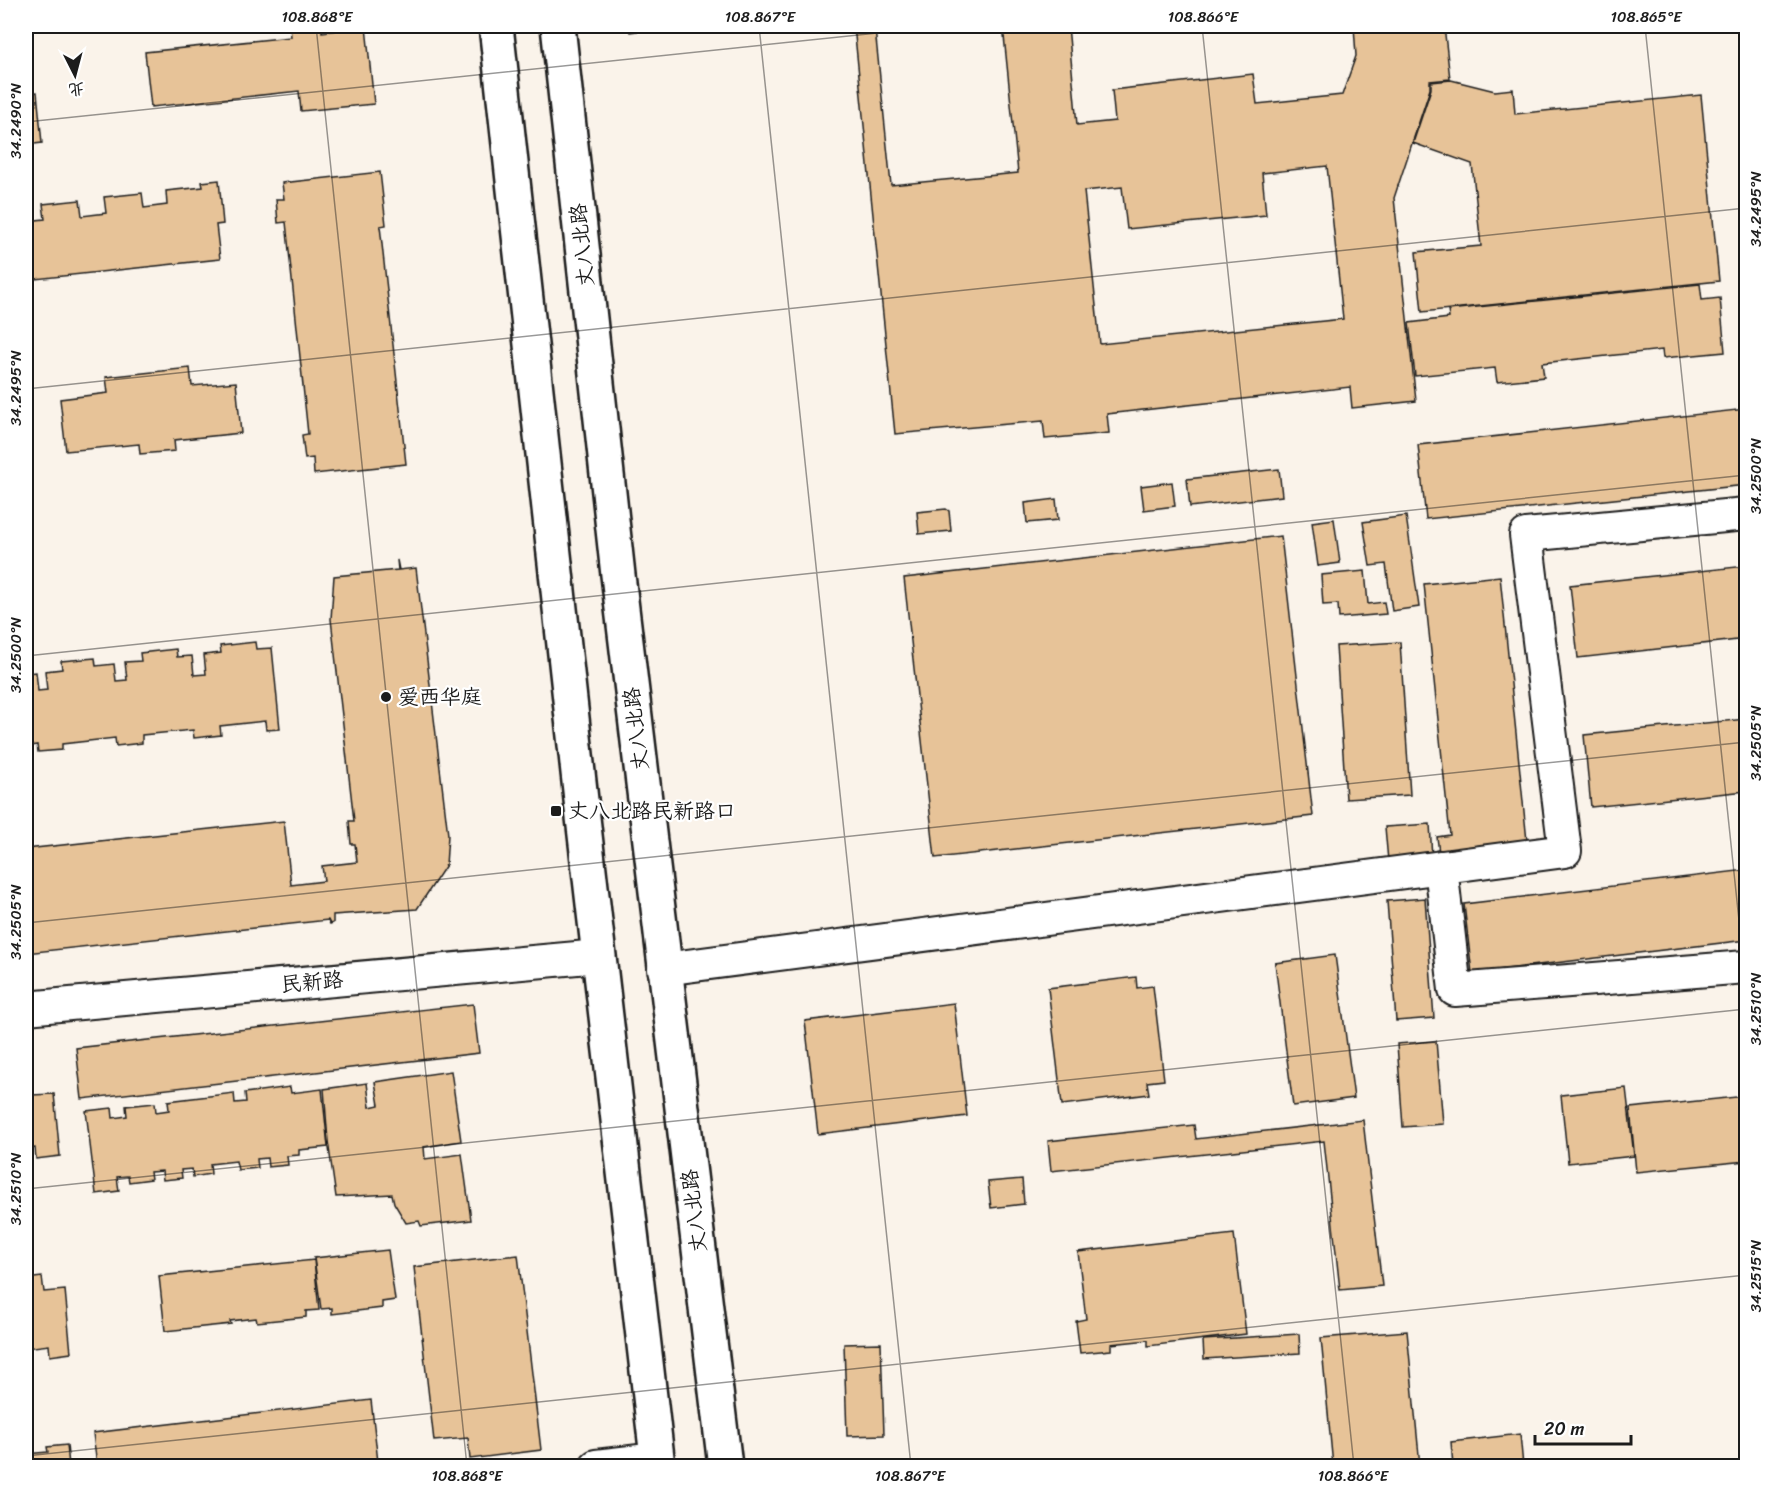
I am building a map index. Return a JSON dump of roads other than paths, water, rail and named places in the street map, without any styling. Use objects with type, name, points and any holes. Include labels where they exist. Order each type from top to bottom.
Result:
[{"type":"main road","points":[[496,26],[657,1463]]},
{"type":"main road","name":"丈八北路","points":[[558,26],[618,575],[724,1467]]},
{"type":"street","points":[[664,969],[1565,851],[1526,535],[1746,514]]},
{"type":"street","points":[[1441,867],[1455,990],[1746,968]]},
{"type":"street","name":"民新路","points":[[26,1008],[599,956]]},
{"type":"street","points":[[596,1467],[657,1463]]},
{"type":"place","name":"爱西华庭","points":[[386,697]]},
{"type":"place","name":"丈八北路民新路口","points":[[556,811]]}]
